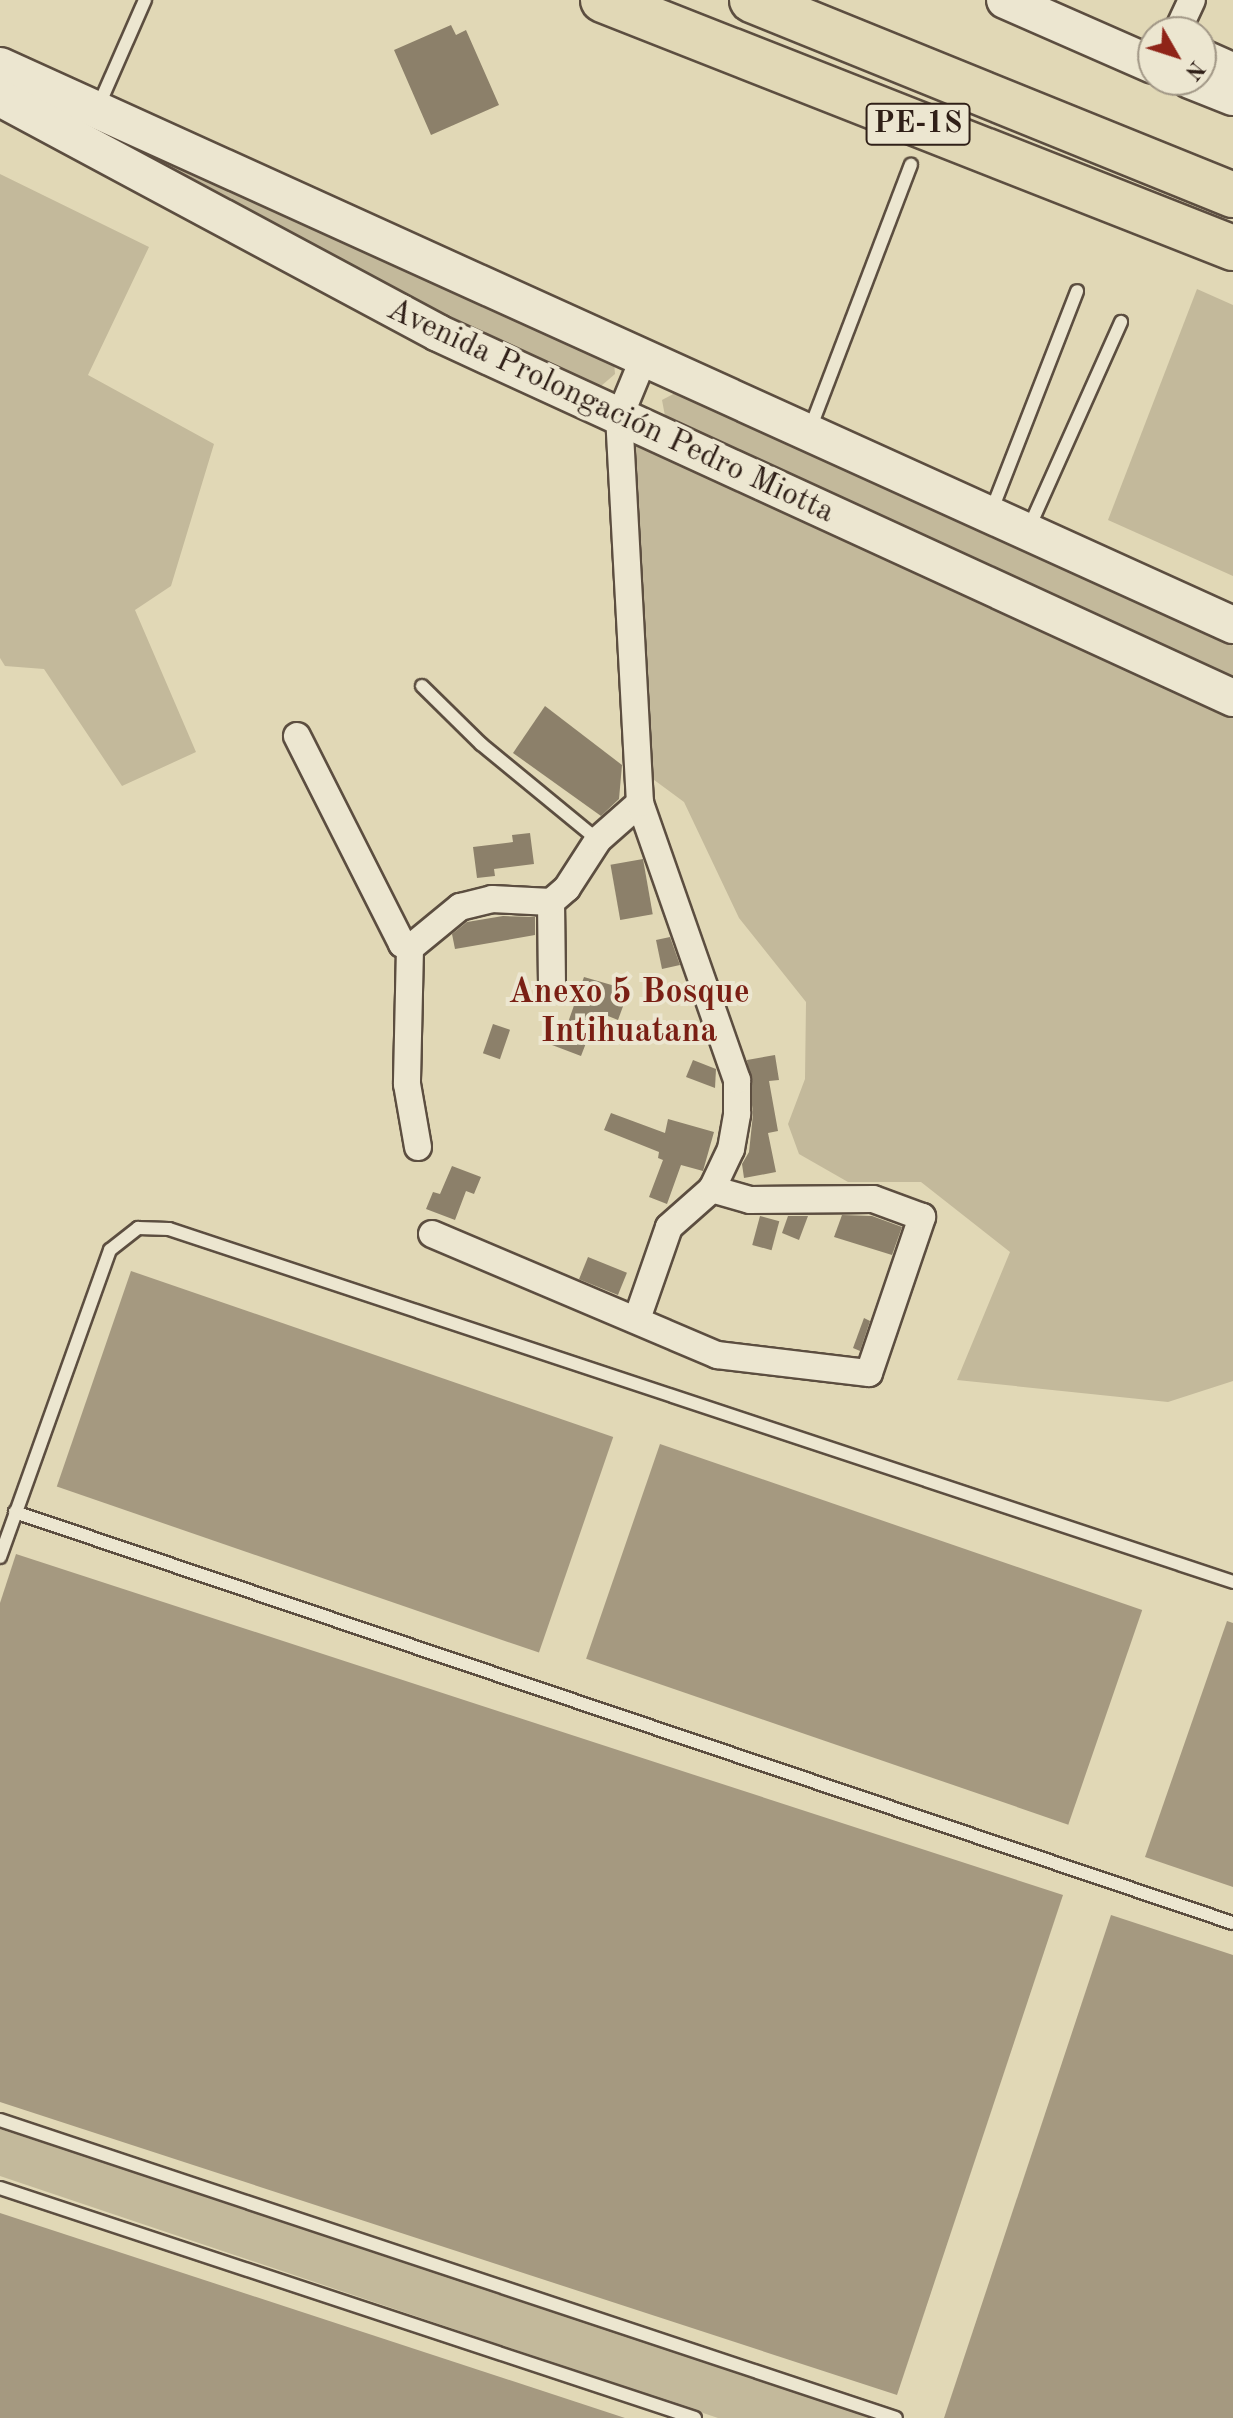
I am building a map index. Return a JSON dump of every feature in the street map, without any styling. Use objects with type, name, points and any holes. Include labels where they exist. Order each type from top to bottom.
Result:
[{"type":"highway","name":"PE-1S","points":[[603,0],[1233,248]]},
{"type":"highway","name":"PE-1S","points":[[752,0],[1233,195]]},
{"type":"highway","points":[[957,85],[1042,97],[1233,168]]},
{"type":"main road","points":[[1005,0],[1137,58]]},
{"type":"main road","name":"Avenida Prolongación Pedro Miotta","points":[[0,66],[645,355],[1233,625]]},
{"type":"main road","name":"Avenida Prolongación Pedro Miotta","points":[[0,98],[305,266],[619,418],[1233,698]]},
{"type":"street","points":[[637,1319],[669,1227],[712,1189],[731,1149],[737,1080],[640,803],[619,418],[645,355]]},
{"type":"street","points":[[297,736],[402,944],[410,948]]},
{"type":"street","points":[[418,1147],[409,1118],[407,1084],[410,948],[460,907],[492,899],[551,902],[567,888],[598,840],[640,803]]},
{"type":"street","points":[[551,902],[552,982]]},
{"type":"street","points":[[432,1234],[717,1355],[861,1375],[875,1365],[922,1217],[873,1199],[750,1200],[712,1189]]},
{"type":"lane","points":[[96,110],[145,0]]},
{"type":"lane","points":[[809,432],[911,165]]},
{"type":"lane","points":[[989,515],[1077,291]]},
{"type":"lane","points":[[1027,533],[1121,322]]},
{"type":"lane","points":[[422,686],[481,744],[598,840]]},
{"type":"lane","points":[[0,1557],[110,1250],[138,1228],[169,1229],[1233,1582]]},
{"type":"lane","points":[[15,1512],[1233,1923]]},
{"type":"lane","points":[[0,2120],[896,2418]]},
{"type":"lane","points":[[0,2188],[695,2418]]},
{"type":"shaded area","points":[[0,80],[614,361],[615,374],[601,386],[320,256]]},
{"type":"shaded area","points":[[0,174],[149,247],[88,375],[214,444],[171,586],[135,610],[196,752],[122,786],[44,669],[5,666],[0,658]]},
{"type":"shaded area","points":[[1197,289],[1233,305],[1233,576],[1108,520]]},
{"type":"shaded area","points":[[679,391],[1233,646],[1233,679],[665,416],[662,400]]},
{"type":"shaded area","points":[[648,434],[1233,717],[1233,1381],[1168,1402],[957,1380],[1010,1252],[921,1182],[848,1182],[799,1154],[788,1124],[805,1079],[806,1002],[739,918],[684,802],[642,771],[630,437]]},
{"type":"shaded area","points":[[131,1271],[613,1437],[539,1653],[57,1487]]},
{"type":"shaded area","points":[[660,1444],[1142,1610],[1068,1825],[586,1659]]},
{"type":"shaded area","points":[[16,1554],[1063,1895],[897,2395],[0,2102],[0,1603]]},
{"type":"shaded area","points":[[1227,1621],[1233,1623],[1233,1887],[1145,1857]]},
{"type":"shaded area","points":[[1111,1915],[1233,1955],[1233,2418],[944,2418]]},
{"type":"shaded area","points":[[0,2129],[887,2418],[718,2418],[0,2176]]},
{"type":"shaded area","points":[[0,2213],[625,2418],[0,2418]]},
{"type":"building","points":[[451,25],[456,35],[466,30],[499,105],[431,135],[394,50]]},
{"type":"building","points":[[545,706],[622,765],[619,799],[601,816],[513,753]]},
{"type":"building","points":[[530,833],[534,864],[494,869],[495,876],[477,878],[473,847],[513,842],[512,835]]},
{"type":"building","points":[[643,859],[653,914],[620,920],[611,865]]},
{"type":"building","points":[[503,916],[535,917],[535,935],[455,949],[452,934],[467,922]]},
{"type":"building","points":[[670,937],[680,965],[662,969],[656,940]]},
{"type":"building","points":[[584,977],[629,990],[618,1020],[598,1012],[581,1056],[552,1045],[558,1028],[565,1031]]},
{"type":"building","points":[[493,1024],[510,1030],[500,1059],[483,1053]]},
{"type":"building","points":[[775,1055],[779,1080],[769,1081],[778,1131],[768,1133],[776,1172],[744,1178],[742,1164],[749,1152],[753,1114],[747,1060]]},
{"type":"building","points":[[693,1060],[716,1069],[715,1088],[686,1077]]},
{"type":"building","points":[[611,1113],[665,1133],[668,1119],[714,1132],[703,1171],[681,1165],[667,1204],[649,1197],[663,1160],[658,1158],[659,1152],[604,1130]]},
{"type":"building","points":[[452,1166],[481,1177],[474,1194],[466,1191],[455,1220],[426,1209],[433,1192],[440,1194]]},
{"type":"building","points":[[842,1215],[872,1216],[902,1227],[892,1255],[834,1237]]},
{"type":"building","points":[[760,1216],[779,1221],[772,1250],[752,1245]]},
{"type":"building","points":[[788,1216],[808,1216],[799,1240],[782,1233]]},
{"type":"building","points":[[588,1257],[627,1273],[618,1295],[579,1279]]},
{"type":"building","points":[[864,1318],[870,1321],[860,1351],[853,1348]]},
{"type":"district","name":"Anexo 5 Bosque Intihuatana","points":[[629,1012]]}]
